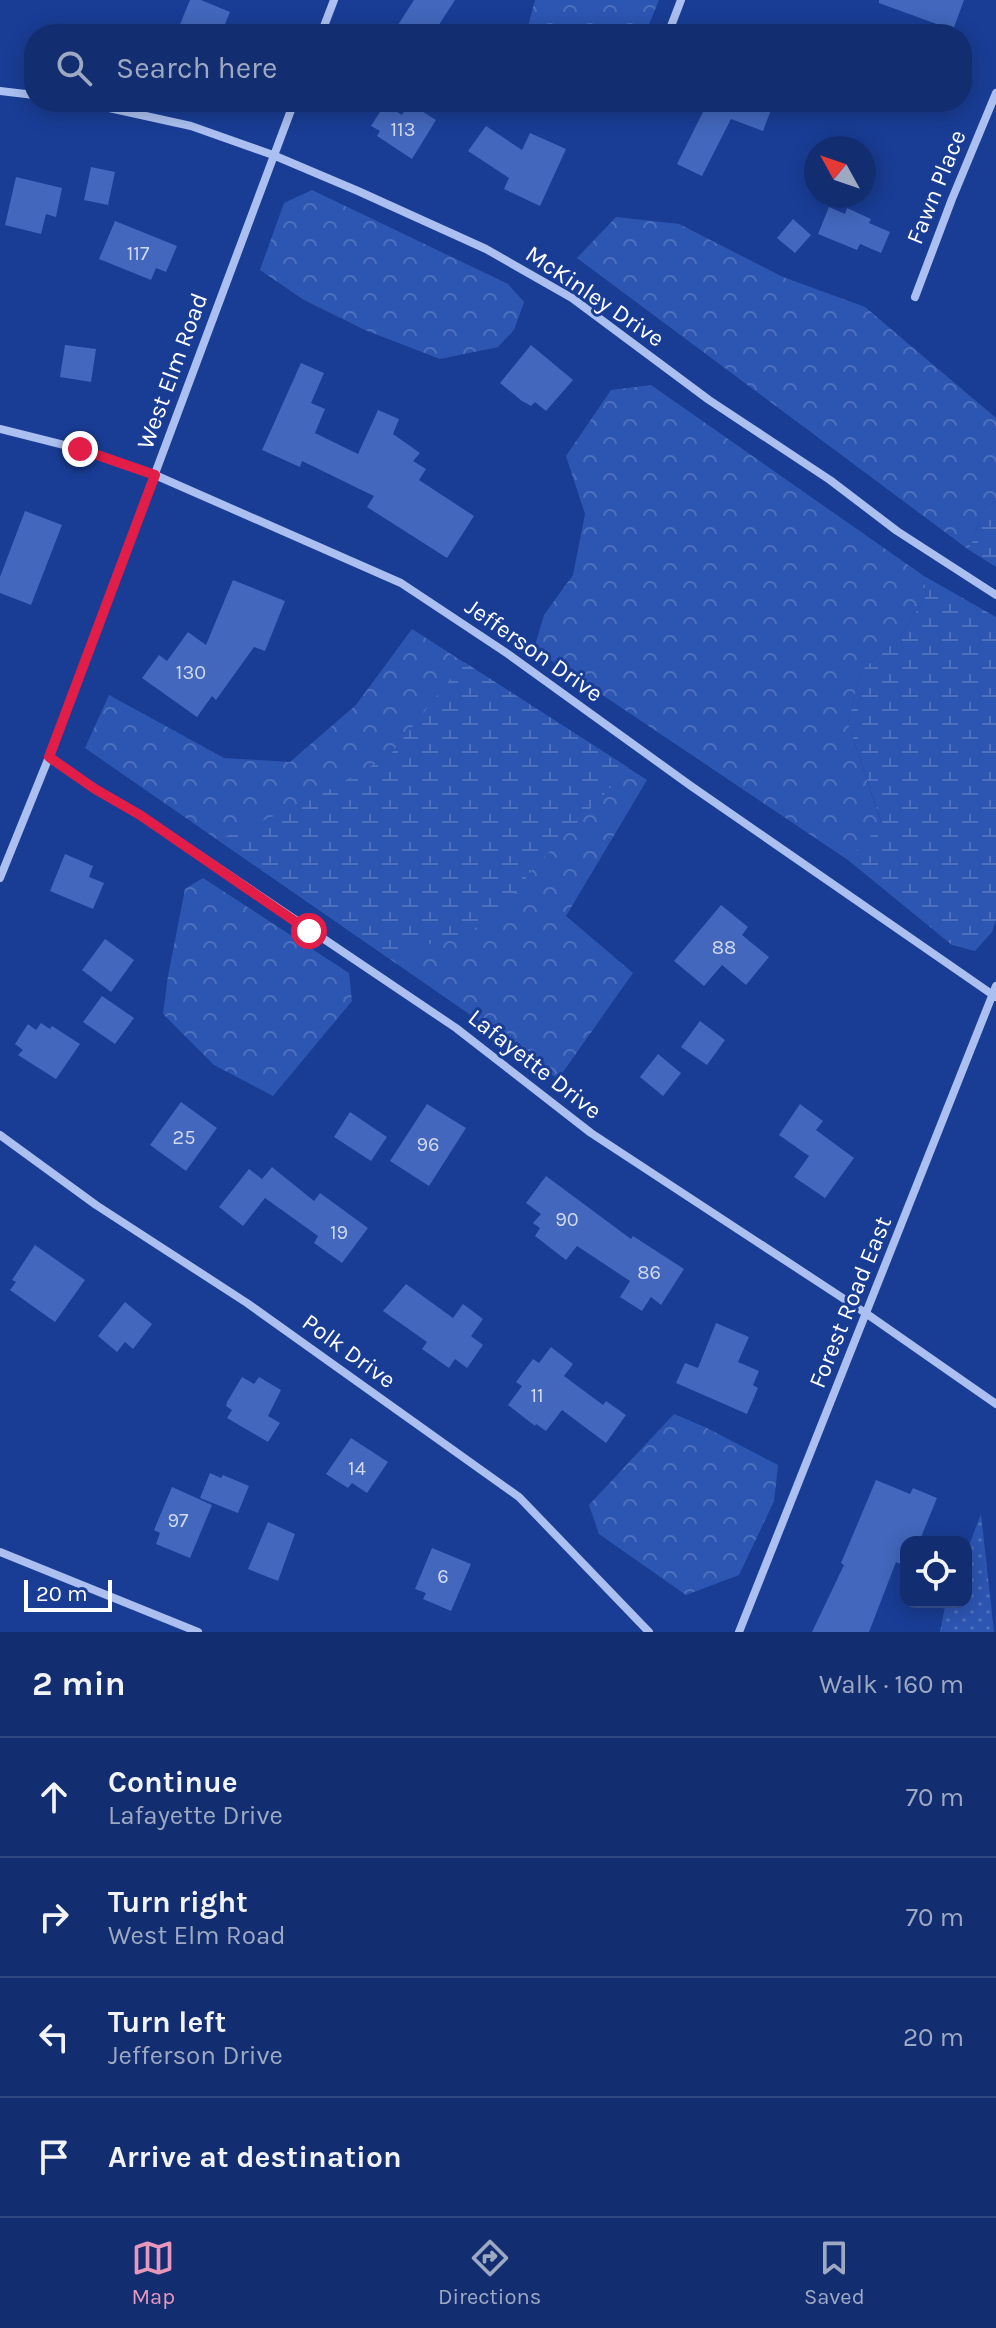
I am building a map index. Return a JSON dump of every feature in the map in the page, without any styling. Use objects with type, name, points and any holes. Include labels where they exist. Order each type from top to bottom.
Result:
[{"type":"street","points":[[325,24],[334,0]]},
{"type":"street","points":[[672,24],[681,0]]},
{"type":"street","points":[[0,91],[24,94]]},
{"type":"street","name":"Fawn Place","points":[[915,297],[996,93]]},
{"type":"street","name":"McKinley Drive","points":[[127,112],[191,126],[273,155],[486,249],[572,298],[709,400],[830,480],[897,531],[996,595]]},
{"type":"street","name":"West Elm Road","points":[[0,878],[49,757],[290,112]]},
{"type":"street","name":"Jefferson Drive","points":[[0,429],[80,449],[155,475],[401,583],[995,993]]},
{"type":"street","name":"Lafayette Drive","points":[[49,757],[456,1028],[591,1133],[867,1314],[996,1404]]},
{"type":"street","name":"Forest Road East","points":[[739,1632],[995,993]]},
{"type":"street","name":"Polk Drive","points":[[0,1135],[96,1205],[247,1303],[519,1497],[649,1632]]},
{"type":"street","points":[[0,1552],[198,1632]]},
{"type":"green space","points":[[535,0],[659,0],[649,24],[529,24]]},
{"type":"green space","points":[[312,190],[508,284],[524,302],[514,330],[498,347],[440,359],[365,330],[304,300],[260,270],[284,203]]},
{"type":"green space","points":[[616,217],[679,224],[783,277],[865,307],[996,418],[996,501],[984,509],[969,550],[577,258]]},
{"type":"green space","points":[[651,385],[924,576],[926,596],[901,636],[861,671],[848,723],[882,825],[848,860],[534,649],[544,615],[573,575],[585,514],[566,456],[611,390]]},
{"type":"green space","points":[[996,501],[996,567],[969,550],[984,509]]},
{"type":"green space","points":[[924,576],[996,617],[996,920],[992,932],[975,951],[952,945],[848,860],[882,824],[848,723],[861,671],[901,636],[926,596]]},
{"type":"green space","points":[[412,629],[647,780],[566,916],[633,973],[558,1079],[85,748],[109,695],[224,758],[290,762],[356,705]]},
{"type":"green space","points":[[464,662],[629,768],[531,871],[496,920],[387,957],[218,840],[313,799],[389,756]]},
{"type":"green space","points":[[203,878],[349,973],[352,1001],[273,1096],[214,1065],[163,1014],[185,889]]},
{"type":"green space","points":[[674,1414],[778,1465],[774,1501],[739,1575],[686,1595],[599,1534],[589,1505]]},
{"type":"green space","points":[[981,1514],[994,1632],[940,1632],[945,1608],[972,1608],[972,1537]]},
{"type":"building","points":[[190,0],[201,0],[230,12],[225,24],[180,24]]},
{"type":"building","points":[[414,0],[455,0],[439,24],[398,24]]},
{"type":"building","points":[[879,0],[964,0],[955,24],[937,24],[879,3]]},
{"type":"building","points":[[380,112],[402,115],[404,112],[423,112],[436,120],[412,159],[377,136],[380,131],[371,126]]},
{"type":"building","points":[[703,112],[770,112],[763,131],[731,119],[702,176],[677,164]]},
{"type":"building","points":[[486,126],[522,150],[530,133],[566,149],[540,206],[504,189],[509,178],[468,151]]},
{"type":"building","points":[[91,167],[115,172],[108,205],[84,200]]},
{"type":"building","points":[[16,177],[62,188],[56,217],[46,214],[41,234],[5,225]]},
{"type":"building","points":[[829,208],[845,214],[847,208],[890,232],[881,253],[860,244],[857,250],[818,234]]},
{"type":"building","points":[[793,219],[811,235],[795,253],[777,238]]},
{"type":"building","points":[[115,221],[177,246],[166,272],[156,268],[151,280],[99,259]]},
{"type":"building","points":[[65,345],[96,349],[91,382],[60,377]]},
{"type":"building","points":[[531,345],[573,380],[546,411],[535,402],[531,406],[522,401],[500,383]]},
{"type":"building","points":[[301,363],[324,373],[311,403],[325,409],[315,433],[358,454],[378,410],[399,419],[393,434],[420,453],[413,461],[426,469],[419,480],[474,516],[447,558],[367,507],[374,496],[302,461],[300,467],[262,450]]},
{"type":"building","points":[[25,511],[62,525],[31,605],[0,593],[0,577]]},
{"type":"building","points":[[233,580],[285,601],[265,651],[254,647],[216,700],[212,696],[197,717],[142,678],[159,655],[167,661],[188,632],[206,645]]},
{"type":"building","points":[[65,854],[93,866],[89,877],[104,883],[93,909],[50,891]]},
{"type":"building","points":[[721,905],[748,927],[742,935],[769,957],[746,985],[722,965],[704,986],[674,961]]},
{"type":"building","points":[[105,939],[134,960],[111,992],[82,970]]},
{"type":"building","points":[[102,996],[134,1018],[115,1044],[83,1022]]},
{"type":"building","points":[[700,1021],[725,1040],[707,1065],[681,1047]]},
{"type":"building","points":[[41,1023],[50,1029],[52,1026],[80,1044],[56,1079],[18,1055],[23,1050],[15,1044],[28,1024],[36,1030]]},
{"type":"building","points":[[658,1054],[681,1073],[663,1096],[640,1077]]},
{"type":"building","points":[[181,1102],[217,1128],[186,1171],[150,1145]]},
{"type":"building","points":[[427,1104],[466,1128],[429,1186],[390,1161]]},
{"type":"building","points":[[800,1104],[823,1121],[816,1130],[854,1158],[825,1198],[794,1177],[809,1156],[779,1135]]},
{"type":"building","points":[[350,1112],[387,1137],[371,1161],[334,1137]]},
{"type":"building","points":[[272,1167],[314,1201],[320,1193],[368,1228],[342,1263],[314,1243],[318,1236],[265,1198],[243,1226],[219,1207],[249,1169],[262,1179]]},
{"type":"building","points":[[546,1176],[631,1239],[633,1236],[684,1269],[661,1305],[651,1297],[642,1311],[620,1297],[630,1281],[577,1246],[566,1260],[535,1236],[540,1228],[533,1223],[541,1214],[526,1203]]},
{"type":"building","points":[[35,1245],[85,1280],[55,1322],[10,1290],[16,1282],[12,1280]]},
{"type":"building","points":[[406,1284],[453,1318],[463,1304],[483,1319],[471,1336],[483,1345],[467,1368],[455,1359],[449,1368],[422,1349],[427,1342],[383,1311]]},
{"type":"building","points":[[125,1302],[152,1324],[133,1349],[125,1342],[117,1352],[98,1336]]},
{"type":"building","points":[[716,1323],[749,1337],[738,1362],[759,1371],[753,1385],[758,1388],[747,1414],[676,1383],[685,1363],[698,1368]]},
{"type":"building","points":[[551,1347],[573,1364],[564,1376],[603,1405],[606,1401],[626,1415],[606,1443],[562,1410],[546,1431],[508,1405],[522,1386],[516,1382],[533,1359],[539,1363]]},
{"type":"building","points":[[242,1377],[254,1384],[259,1377],[281,1390],[268,1416],[280,1423],[268,1442],[227,1418],[232,1410],[226,1406],[227,1402]]},
{"type":"building","points":[[351,1438],[388,1462],[367,1493],[352,1483],[348,1488],[326,1474]]},
{"type":"building","points":[[210,1473],[249,1486],[238,1513],[200,1498]]},
{"type":"building","points":[[876,1480],[910,1494],[913,1488],[937,1498],[921,1536],[900,1536],[900,1564],[896,1562],[869,1632],[812,1632],[844,1565],[841,1563]]},
{"type":"building","points":[[172,1487],[212,1505],[190,1558],[156,1544],[160,1533],[154,1530]]},
{"type":"building","points":[[268,1522],[295,1534],[278,1581],[248,1569]]},
{"type":"building","points":[[432,1548],[471,1564],[451,1611],[423,1599],[426,1593],[415,1589]]},
{"type":"route","points":[[80,449],[155,475],[49,757],[140,815],[309,931]]}]
